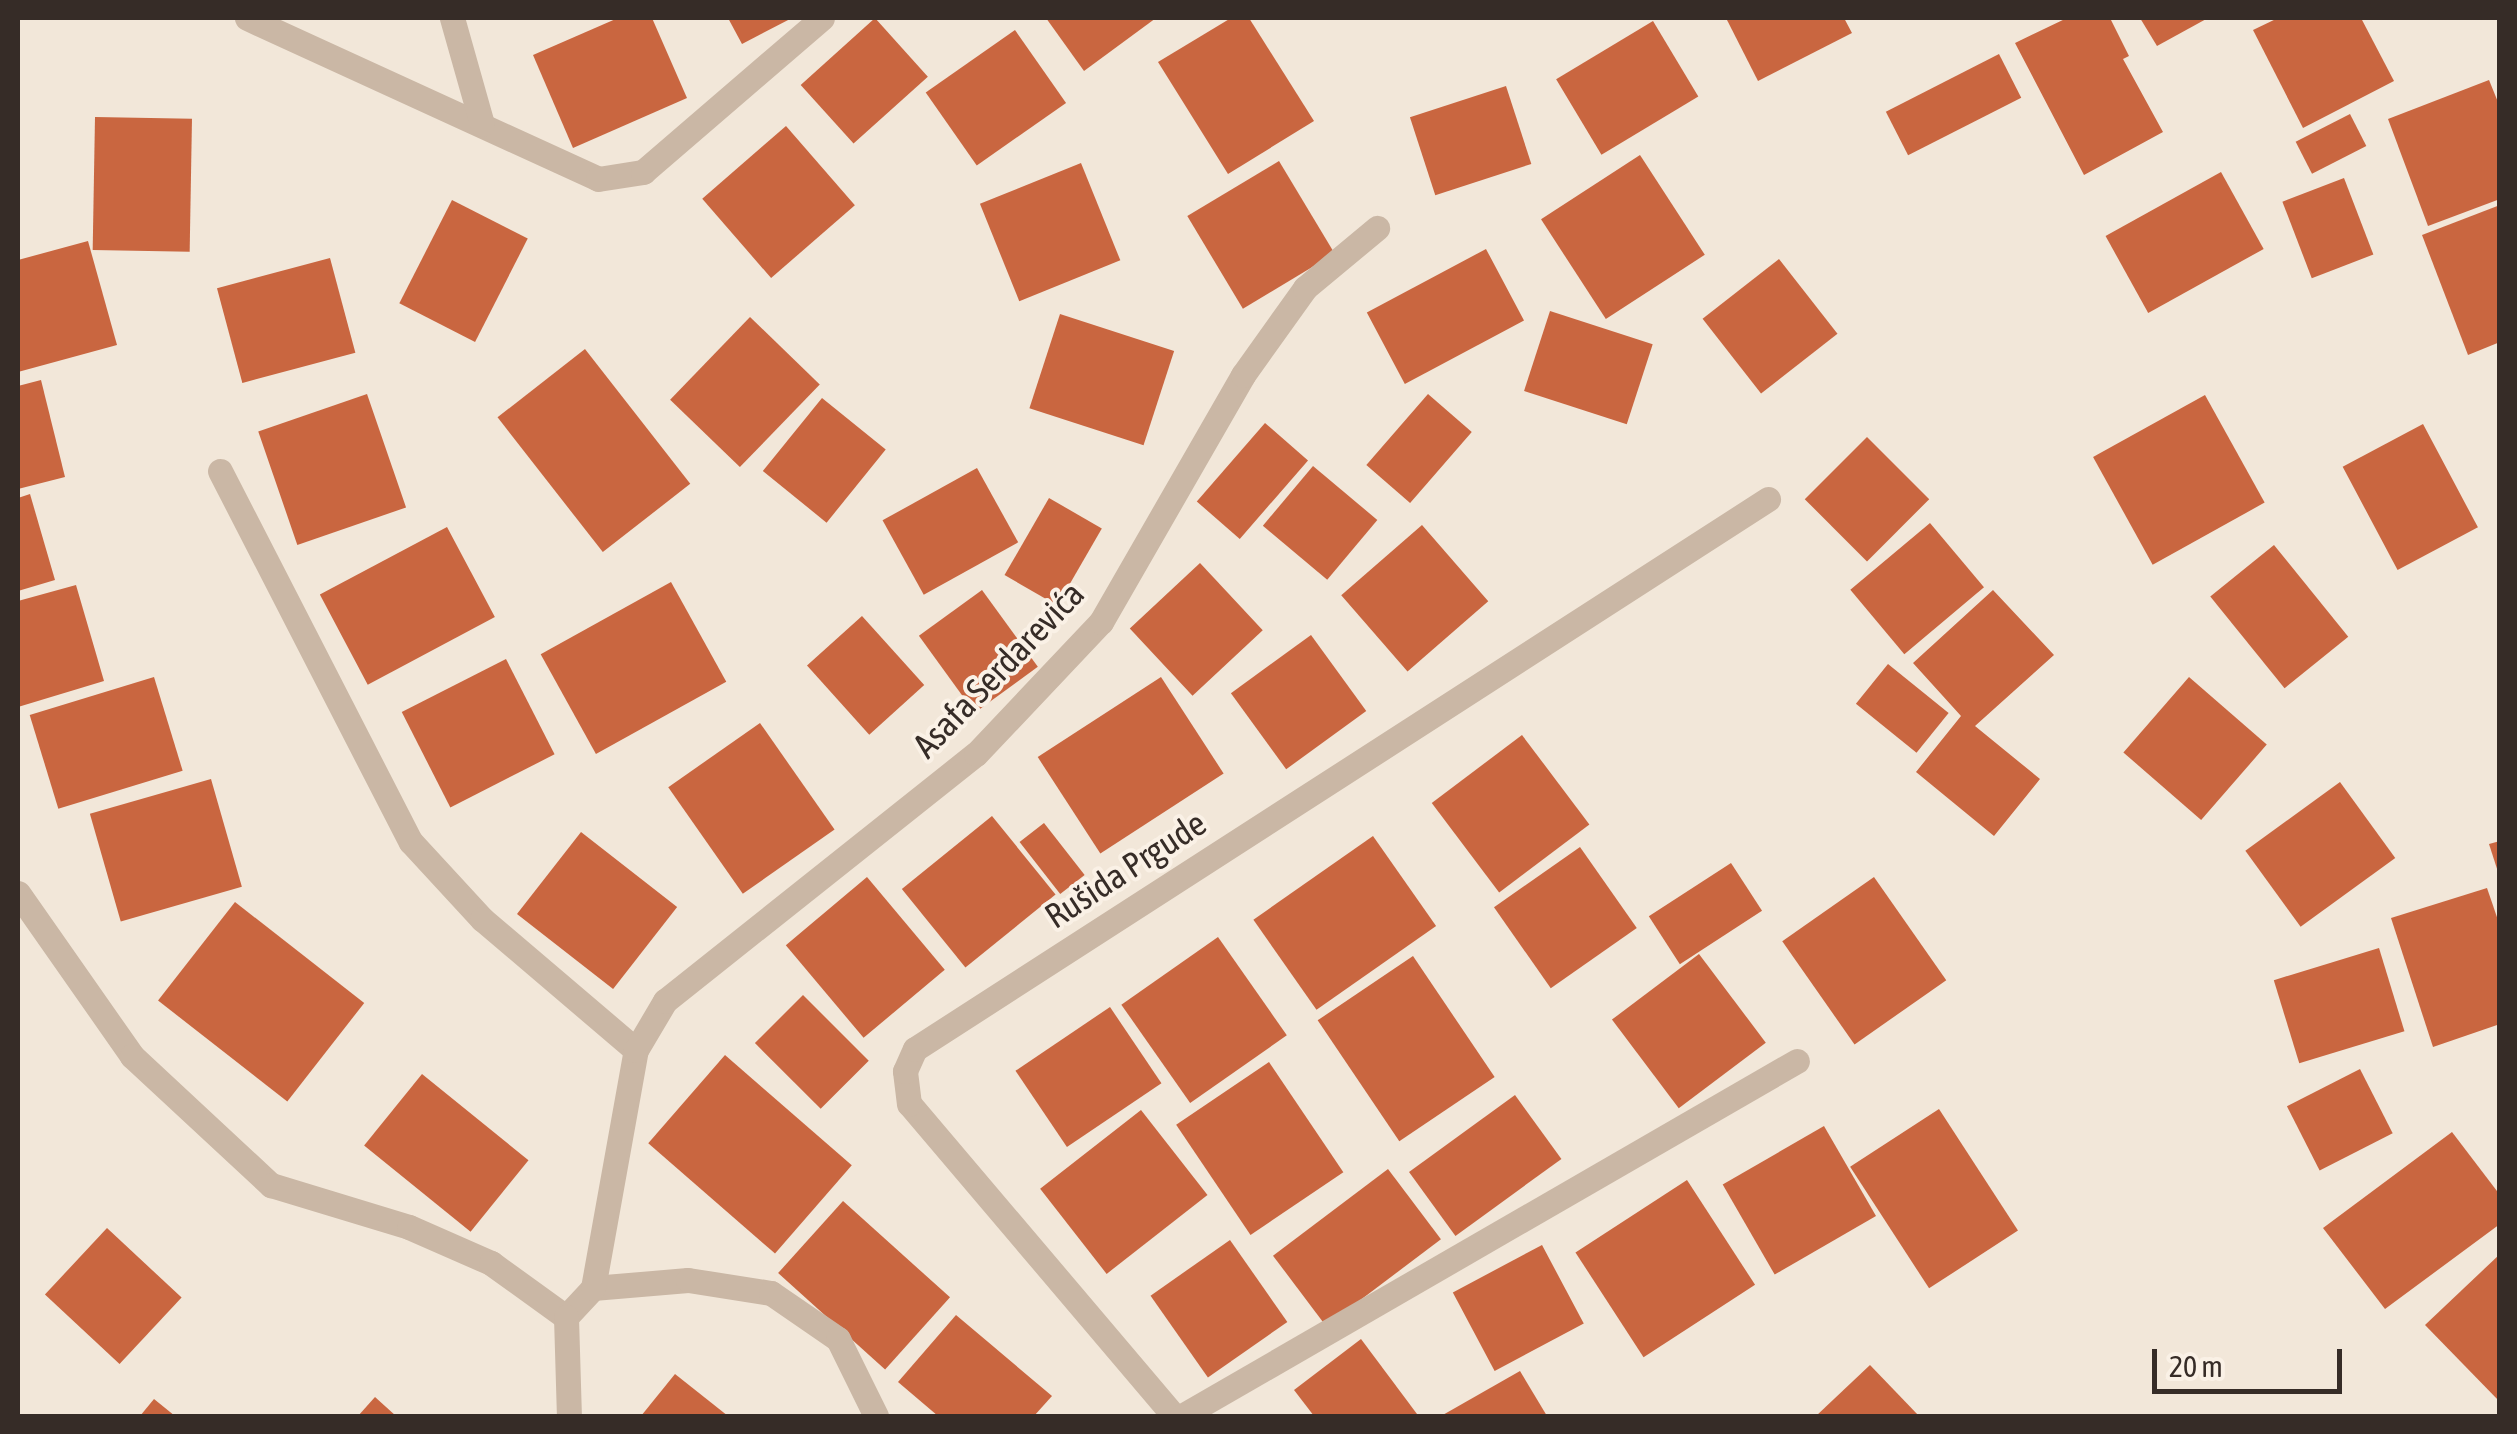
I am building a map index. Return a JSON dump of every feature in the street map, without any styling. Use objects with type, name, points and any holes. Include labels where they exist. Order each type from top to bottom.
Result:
[{"type":"street","points":[[247,18],[598,179],[643,172],[822,18]]},
{"type":"street","points":[[452,18],[482,124]]},
{"type":"street","name":"Asafa Serdarevića","points":[[593,1288],[636,1050],[665,1001],[976,754],[1101,622],[1254,360],[1305,288],[1377,228]]},
{"type":"street","points":[[220,471],[411,842],[482,919],[636,1050]]},
{"type":"street","name":"Rušida Prgude","points":[[1174,1416],[909,1104],[905,1071],[915,1049],[1327,777],[1768,499]]},
{"type":"street","points":[[18,893],[132,1056],[271,1185],[426,1234],[491,1263],[566,1317]]},
{"type":"street","points":[[1182,1416],[1797,1061]]},
{"type":"street","points":[[568,1416],[566,1317],[593,1288],[688,1280],[771,1294],[838,1339],[876,1416]]},
{"type":"building","points":[[618,18],[652,18],[687,98],[573,148],[533,55]]},
{"type":"building","points":[[728,18],[792,18],[742,44]]},
{"type":"building","points":[[875,18],[928,77],[854,144],[801,85]]},
{"type":"building","points":[[1046,18],[1156,18],[1084,71]]},
{"type":"building","points":[[1231,18],[1249,18],[1314,121],[1228,174],[1158,62]]},
{"type":"building","points":[[1726,18],[1844,18],[1852,33],[1758,81]]},
{"type":"building","points":[[2067,18],[2110,18],[2129,56],[2123,59],[2163,132],[2084,175],[2015,43]]},
{"type":"building","points":[[2140,18],[2208,18],[2157,46]]},
{"type":"building","points":[[2278,18],[2361,18],[2394,81],[2303,128],[2253,30]]},
{"type":"building","points":[[1653,21],[1698,96],[1601,155],[1556,79]]},
{"type":"building","points":[[1015,30],[1066,103],[977,165],[926,93]]},
{"type":"building","points":[[1999,54],[2021,98],[1908,155],[1886,112]]},
{"type":"building","points":[[2489,80],[2500,107],[2500,199],[2428,226],[2388,119]]},
{"type":"building","points":[[1506,86],[1531,164],[1435,195],[1410,117]]},
{"type":"building","points":[[2350,114],[2366,146],[2312,174],[2296,142]]},
{"type":"building","points":[[95,117],[192,119],[190,252],[93,250]]},
{"type":"building","points":[[786,126],[855,205],[771,278],[702,199]]},
{"type":"building","points":[[1640,155],[1705,255],[1606,319],[1541,219]]},
{"type":"building","points":[[1279,161],[1335,254],[1243,309],[1187,216]]},
{"type":"building","points":[[1081,163],[1120,260],[1019,301],[980,204]]},
{"type":"building","points":[[2221,172],[2264,249],[2148,313],[2106,236]]},
{"type":"building","points":[[2344,178],[2373,255],[2312,278],[2282,202]]},
{"type":"building","points":[[452,200],[528,239],[475,342],[399,303]]},
{"type":"building","points":[[2500,205],[2500,342],[2468,355],[2422,235]]},
{"type":"building","points":[[88,241],[117,345],[18,372],[18,260]]},
{"type":"building","points":[[1486,249],[1524,321],[1405,384],[1367,312]]},
{"type":"building","points":[[330,258],[355,353],[242,383],[217,288]]},
{"type":"building","points":[[1779,259],[1837,334],[1761,394],[1703,319]]},
{"type":"building","points":[[1550,311],[1653,344],[1627,424],[1524,391]]},
{"type":"building","points":[[1060,314],[1174,351],[1144,445],[1029,408]]},
{"type":"building","points":[[750,317],[820,384],[740,467],[670,400]]},
{"type":"building","points":[[585,349],[690,484],[603,552],[498,417]]},
{"type":"building","points":[[41,380],[65,477],[18,489],[18,386]]},
{"type":"building","points":[[367,394],[406,507],[297,545],[258,431]]},
{"type":"building","points":[[1428,394],[1472,432],[1410,503],[1366,465]]},
{"type":"building","points":[[2205,395],[2265,503],[2153,565],[2093,457]]},
{"type":"building","points":[[822,398],[886,450],[827,523],[763,471]]},
{"type":"building","points":[[1265,423],[1308,460],[1240,539],[1197,501]]},
{"type":"building","points":[[2423,424],[2478,527],[2398,570],[2343,467]]},
{"type":"building","points":[[1867,437],[1929,499],[1867,561],[1805,499]]},
{"type":"building","points":[[1313,466],[1377,520],[1327,580],[1263,526]]},
{"type":"building","points":[[977,468],[1018,542],[924,595],[883,520]]},
{"type":"building","points":[[30,494],[55,580],[18,591],[18,498]]},
{"type":"building","points":[[1049,498],[1102,528],[1057,606],[1004,575]]},
{"type":"building","points":[[1930,523],[1984,587],[1904,654],[1850,590]]},
{"type":"building","points":[[1422,525],[1488,601],[1408,671],[1341,595]]},
{"type":"building","points":[[447,527],[495,617],[368,685],[320,595]]},
{"type":"building","points":[[2274,545],[2348,637],[2285,688],[2210,597]]},
{"type":"building","points":[[1200,563],[1263,630],[1193,696],[1130,628]]},
{"type":"building","points":[[671,582],[726,682],[596,754],[541,654]]},
{"type":"building","points":[[76,585],[104,681],[18,707],[18,601]]},
{"type":"building","points":[[982,590],[1038,667],[975,713],[919,636]]},
{"type":"building","points":[[1993,590],[2054,655],[1975,726],[2040,779],[1994,836],[1916,772],[1961,716],[1913,663]]},
{"type":"building","points":[[862,616],[924,685],[869,735],[807,666]]},
{"type":"building","points":[[1311,635],[1366,711],[1286,769],[1231,693]]},
{"type":"building","points":[[506,659],[555,754],[450,807],[402,712]]},
{"type":"building","points":[[1888,664],[1949,713],[1917,753],[1856,704]]},
{"type":"building","points":[[154,677],[183,771],[58,809],[30,715]]},
{"type":"building","points":[[1161,677],[1224,773],[1100,854],[1038,757]]},
{"type":"building","points":[[2189,677],[2267,745],[2201,820],[2123,752]]},
{"type":"building","points":[[760,723],[835,829],[743,894],[668,787]]},
{"type":"building","points":[[1522,735],[1589,824],[1499,892],[1432,803]]},
{"type":"building","points":[[211,779],[242,887],[121,921],[90,814]]},
{"type":"building","points":[[2340,782],[2395,858],[2301,927],[2245,851]]},
{"type":"building","points":[[992,816],[1056,894],[965,967],[902,889]]},
{"type":"building","points":[[1044,823],[1085,875],[1060,894],[1020,842]]},
{"type":"building","points":[[581,832],[677,907],[613,989],[517,914]]},
{"type":"building","points":[[1373,836],[1436,926],[1316,1010],[1253,920]]},
{"type":"building","points":[[2500,841],[2500,875],[2499,875],[2489,844]]},
{"type":"building","points":[[1580,847],[1637,928],[1551,988],[1494,907]]},
{"type":"building","points":[[1731,863],[1762,911],[1680,964],[1649,916]]},
{"type":"building","points":[[867,877],[945,970],[864,1038],[786,945]]},
{"type":"building","points":[[1874,877],[1946,980],[1855,1044],[1782,941]]},
{"type":"building","points":[[2487,888],[2500,926],[2500,1024],[2433,1047],[2391,918]]},
{"type":"building","points":[[235,902],[364,1003],[287,1101],[158,1001]]},
{"type":"building","points":[[1218,937],[1287,1035],[1190,1103],[1121,1005]]},
{"type":"building","points":[[2379,948],[2404,1031],[2299,1063],[2274,980]]},
{"type":"building","points":[[1699,954],[1766,1043],[1679,1108],[1612,1020]]},
{"type":"building","points":[[1413,956],[1495,1077],[1399,1141],[1318,1020]]},
{"type":"building","points":[[803,995],[869,1061],[821,1109],[755,1043]]},
{"type":"building","points":[[1110,1007],[1161,1083],[1067,1147],[1015,1071]]},
{"type":"building","points":[[725,1055],[852,1165],[775,1254],[648,1143]]},
{"type":"building","points":[[1269,1062],[1343,1172],[1251,1235],[1176,1125]]},
{"type":"building","points":[[2360,1069],[2393,1133],[2320,1170],[2287,1106]]},
{"type":"building","points":[[422,1074],[528,1160],[471,1232],[364,1145]]},
{"type":"building","points":[[1515,1095],[1561,1159],[1455,1236],[1409,1172]]},
{"type":"building","points":[[1939,1109],[2018,1231],[1929,1288],[1850,1167]]},
{"type":"building","points":[[1141,1110],[1207,1195],[1107,1274],[1040,1189]]},
{"type":"building","points":[[1824,1126],[1876,1216],[1775,1275],[1723,1184]]},
{"type":"building","points":[[2452,1132],[2500,1195],[2500,1224],[2385,1309],[2323,1228]]},
{"type":"building","points":[[1388,1169],[1441,1239],[1326,1326],[1273,1256]]},
{"type":"building","points":[[1687,1180],[1755,1285],[1644,1357],[1575,1252]]},
{"type":"building","points":[[843,1201],[950,1297],[885,1369],[778,1273]]},
{"type":"building","points":[[107,1228],[182,1298],[120,1364],[45,1295]]},
{"type":"building","points":[[1230,1240],[1287,1322],[1208,1378],[1151,1296]]},
{"type":"building","points":[[1542,1245],[1584,1324],[1495,1371],[1453,1292]]},
{"type":"building","points":[[2500,1254],[2500,1402],[2425,1325]]},
{"type":"building","points":[[956,1315],[1052,1396],[1034,1416],[938,1416],[898,1382]]},
{"type":"building","points":[[1361,1339],[1417,1414],[1314,1416],[1294,1390]]},
{"type":"building","points":[[1870,1365],[1919,1416],[1816,1416]]},
{"type":"building","points":[[1520,1371],[1547,1416],[1441,1416]]},
{"type":"building","points":[[675,1374],[728,1416],[641,1416]]},
{"type":"building","points":[[375,1397],[396,1416],[358,1416]]},
{"type":"building","points":[[154,1399],[175,1416],[140,1416]]}]
